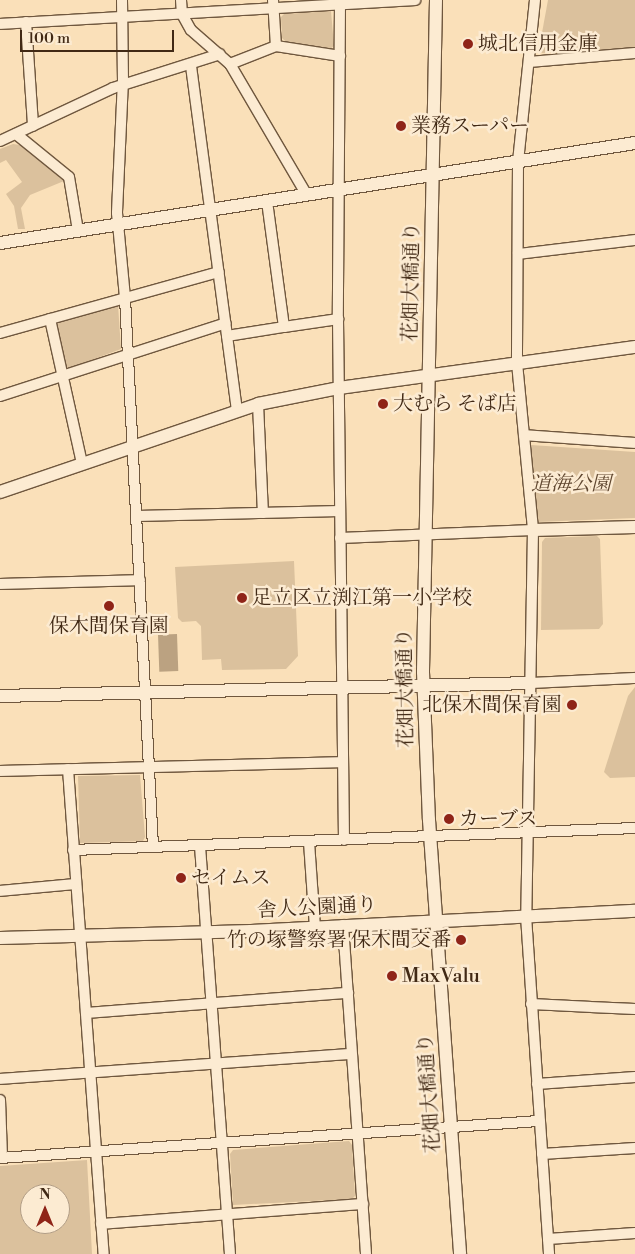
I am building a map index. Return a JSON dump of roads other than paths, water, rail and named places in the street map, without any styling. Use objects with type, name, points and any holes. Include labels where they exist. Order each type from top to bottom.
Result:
[{"type":"street","points":[[122,0],[119,224],[137,516],[153,848]]},
{"type":"street","points":[[181,0],[182,14],[191,30],[230,64],[307,195]]},
{"type":"street","points":[[0,24],[182,14],[274,4],[416,0]]},
{"type":"street","name":"花畑大橋通り","points":[[436,0],[423,685],[430,837],[460,1254]]},
{"type":"street","points":[[535,0],[518,162],[517,363],[533,530],[526,916],[549,1254]]},
{"type":"street","points":[[340,3],[338,319],[344,840]]},
{"type":"street","points":[[274,4],[276,46]]},
{"type":"street","points":[[26,22],[33,126]]},
{"type":"street","points":[[230,64],[276,46],[340,56]]},
{"type":"street","points":[[529,62],[635,53]]},
{"type":"street","points":[[0,141],[122,85],[190,66],[220,54]]},
{"type":"street","points":[[190,66],[237,409]]},
{"type":"street","points":[[16,134],[68,177],[78,230]]},
{"type":"street","points":[[0,243],[635,143]]},
{"type":"street","points":[[267,202],[284,327]]},
{"type":"street","points":[[518,254],[635,240]]},
{"type":"street","points":[[0,333],[219,272]]},
{"type":"street","points":[[50,319],[82,463]]},
{"type":"street","points":[[227,336],[338,319]]},
{"type":"street","points":[[0,396],[226,322]]},
{"type":"street","points":[[0,492],[132,444],[237,409],[258,404],[339,388],[635,347]]},
{"type":"street","points":[[258,404],[263,513]]},
{"type":"street","points":[[524,435],[635,442]]},
{"type":"street","points":[[137,516],[340,511]]},
{"type":"street","points":[[340,538],[425,533],[635,527]]},
{"type":"street","points":[[0,584],[140,580]]},
{"type":"street","points":[[0,696],[531,683],[635,678]]},
{"type":"street","points":[[0,771],[342,762]]},
{"type":"street","points":[[68,769],[104,1254]]},
{"type":"street","points":[[73,850],[635,828]]},
{"type":"street","points":[[309,842],[315,927]]},
{"type":"street","points":[[200,846],[230,1254]]},
{"type":"street","points":[[0,891],[76,884]]},
{"type":"street","name":"舎人公園通り","points":[[0,938],[206,932],[635,910]]},
{"type":"street","points":[[343,925],[366,1254]]},
{"type":"street","points":[[86,1013],[348,994]]},
{"type":"street","points":[[531,1004],[635,1010]]},
{"type":"street","points":[[0,1079],[351,1054]]},
{"type":"street","points":[[537,1084],[635,1077]]},
{"type":"street","points":[[0,1100],[1,1158],[540,1121]]},
{"type":"street","points":[[542,1154],[635,1148]]},
{"type":"street","points":[[101,1224],[363,1204]]},
{"type":"street","points":[[548,1239],[635,1233]]},
{"type":"place","name":"城北信用金庫","points":[[468,44]]},
{"type":"place","name":"業務スーパー","points":[[401,126]]},
{"type":"place","name":"大むら そば店","points":[[383,404]]},
{"type":"place","name":"足立区立渕江第一小学校","points":[[242,598]]},
{"type":"place","name":"保木間保育園","points":[[109,606]]},
{"type":"place","name":"北保木間保育園","points":[[572,705]]},
{"type":"place","name":"カーブス","points":[[449,819]]},
{"type":"place","name":"セイムス","points":[[181,878]]},
{"type":"place","name":"竹の塚警察署 保木間交番","points":[[461,940]]},
{"type":"place","name":"MaxValu","points":[[392,976]]},
{"type":"park label","name":"道海公園","points":[[571,484]]}]
